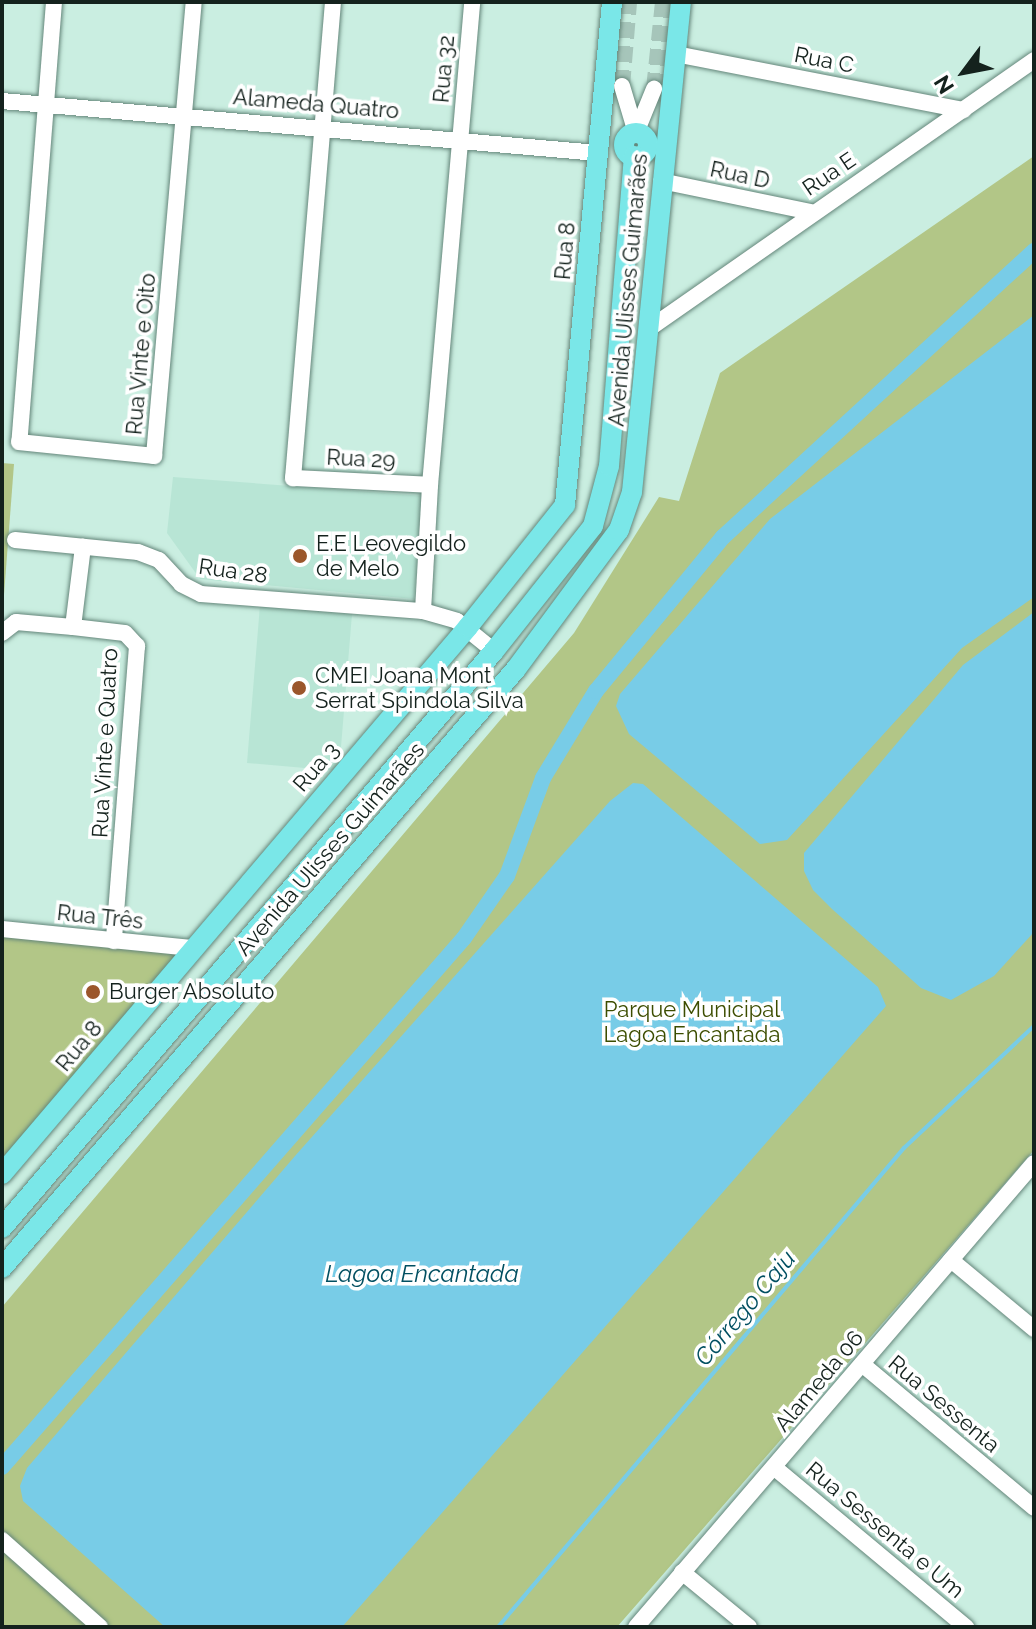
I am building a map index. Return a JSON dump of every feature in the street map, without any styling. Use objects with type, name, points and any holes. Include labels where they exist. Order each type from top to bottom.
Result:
[{"type":"main road","name":"Rua 8","points":[[565,505],[612,2]]},
{"type":"main road","name":"Avenida Ulisses Guimarães","points":[[2,1228],[494,651],[581,544],[607,484],[642,147],[675,54],[681,2]]},
{"type":"main road","name":"Alameda Quatro","points":[[598,153],[642,147]]},
{"type":"main road","name":"Avenida Ulisses Guimarães","points":[[2,1268],[516,669],[608,550],[626,517],[650,328],[661,181],[642,147]]},
{"type":"main road","name":"Rua 3","points":[[194,948],[468,627],[565,505]]},
{"type":"main road","points":[[494,651],[516,669]]},
{"type":"main road","name":"Rua 8","points":[[2,1174],[194,948]]},
{"type":"street","points":[[44,105],[54,2]]},
{"type":"street","points":[[183,117],[194,2]]},
{"type":"street","points":[[320,128],[333,2]]},
{"type":"street","name":"Rua 32","points":[[460,141],[472,2]]},
{"type":"street","name":"Rua C","points":[[675,54],[964,110]]},
{"type":"street","name":"Rua E","points":[[650,328],[811,212],[1034,60]]},
{"type":"street","points":[[622,86],[642,147]]},
{"type":"street","points":[[642,147],[654,89]]},
{"type":"street","name":"Alameda Quatro","points":[[2,101],[598,153]]},
{"type":"street","name":"Rua Vinte e Oito","points":[[44,105],[19,442],[154,456],[183,117]]},
{"type":"street","name":"Rua 29","points":[[320,128],[293,478],[430,485]]},
{"type":"street","points":[[423,611],[430,485],[460,141]]},
{"type":"street","name":"Rua D","points":[[661,181],[811,212]]},
{"type":"street","name":"Rua 28","points":[[15,540],[149,556],[181,584],[201,594],[423,611],[468,627],[494,651]]},
{"type":"street","points":[[73,627],[83,547]]},
{"type":"street","name":"Rua Vinte e Quatro","points":[[2,633],[16,622],[73,627],[125,633],[137,646],[114,941]]},
{"type":"street","name":"Rua Três","points":[[2,929],[194,948]]},
{"type":"street","name":"Alameda 06","points":[[636,1627],[1034,1163]]},
{"type":"street","points":[[951,1260],[1034,1329]]},
{"type":"street","name":"Rua Sessenta","points":[[862,1364],[1034,1508]]},
{"type":"street","name":"Rua Sessenta e Um","points":[[775,1468],[966,1627]]},
{"type":"street","points":[[2,1540],[100,1627]]},
{"type":"street","points":[[682,1572],[749,1627]]},
{"type":"shaded area","name":"E.E Leovegildo de Melo","points":[[173,477],[423,496],[414,599],[200,579],[167,533]]},
{"type":"shaded area","name":"CMEI Joana Mont Serrat Spindola Silva","points":[[260,605],[352,614],[339,771],[247,763]]},
{"type":"green space","name":"Parque Municipal Lagoa Encantada","points":[[1034,156],[1034,1150],[617,1627],[2,1627],[2,1307],[574,633],[659,497],[679,501],[720,373]]},
{"type":"green space","points":[[2,463],[14,464],[3,608],[2,608]]},
{"type":"green space","points":[[2,936],[178,953],[2,1167]]},
{"type":"water","points":[[1034,315],[1034,597],[962,648],[787,840],[760,844],[629,734],[616,706],[620,694],[770,519]]},
{"type":"water","points":[[1034,612],[1034,932],[994,976],[951,1000],[921,988],[813,890],[804,871],[804,853],[963,665]]},
{"type":"water","name":"Lagoa Encantada","points":[[633,783],[643,784],[878,987],[886,1006],[342,1627],[165,1627],[23,1501],[20,1486],[27,1468],[295,1156],[610,801]]},
{"type":"waterway","points":[[2,1467],[464,938],[507,876],[543,778],[596,691],[723,537],[1034,251]]},
{"type":"waterway","name":"Córrego Caju","points":[[498,1627],[904,1148],[1034,1026]]},
{"type":"tunnel","points":[[622,86],[629,2]]},
{"type":"tunnel","points":[[654,89],[663,2]]},
{"type":"place","name":"E.E Leovegildo de Melo","points":[[300,556]]},
{"type":"place","name":"CMEI Joana Mont Serrat Spindola Silva","points":[[299,688]]},
{"type":"place","name":"Burger Absoluto","points":[[93,992]]}]
